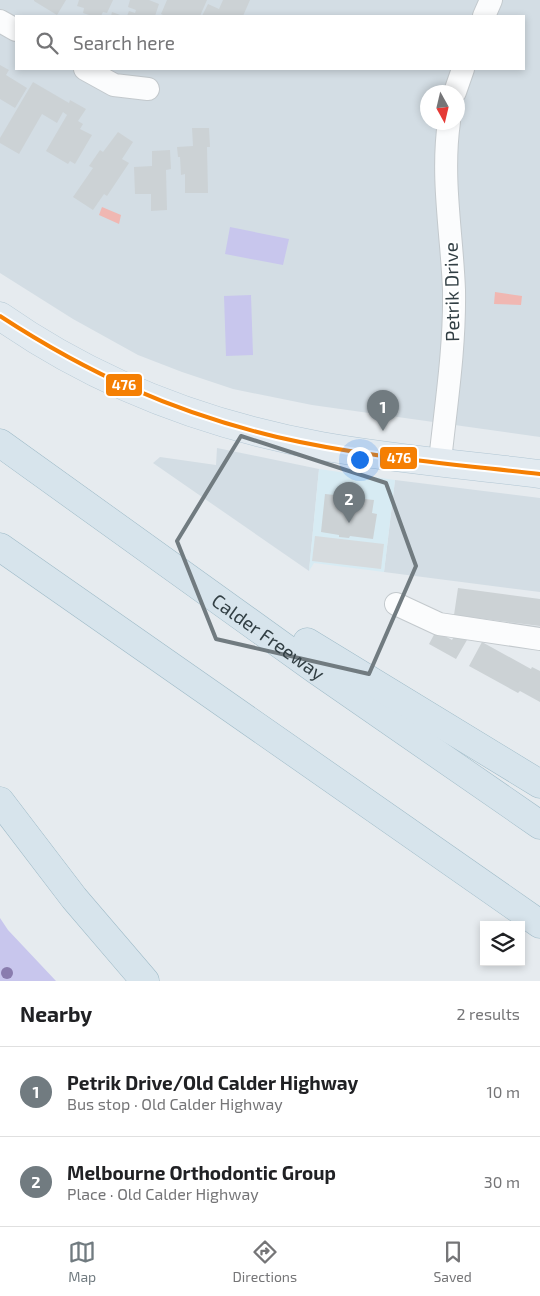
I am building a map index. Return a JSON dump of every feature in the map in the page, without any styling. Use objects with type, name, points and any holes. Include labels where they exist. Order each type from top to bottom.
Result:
[{"type":"highway","points":[[9,449],[212,583],[540,784]]},
{"type":"highway","name":"Calder Freeway","points":[[9,449],[316,670],[540,825]]},
{"type":"highway","points":[[0,547],[540,924]]},
{"type":"highway","points":[[0,801],[74,898],[145,981]]},
{"type":"main road","points":[[0,316],[43,344],[96,374],[161,403],[257,433],[322,446],[540,474]]},
{"type":"street","points":[[484,15],[491,0]]},
{"type":"street","points":[[0,20],[15,29]]},
{"type":"street","points":[[87,70],[114,85],[148,89]]},
{"type":"street","points":[[457,85],[463,70]]},
{"type":"street","name":"Petrik Drive","points":[[440,461],[453,340],[454,290],[446,158],[448,130]]},
{"type":"street","points":[[396,604],[433,622],[446,626],[540,639]]},
{"type":"highlighted area","points":[[241,436],[386,483],[416,566],[369,674],[216,639],[177,541]]},
{"type":"shaded area","points":[[0,0],[540,0],[540,437],[312,405],[233,389],[138,355],[73,319],[0,273]]},
{"type":"shaded area","points":[[102,207],[121,215],[119,224],[99,215]]},
{"type":"shaded area","points":[[230,227],[289,239],[283,265],[225,254]]},
{"type":"shaded area","points":[[495,292],[522,296],[521,305],[494,304]]},
{"type":"shaded area","points":[[251,295],[253,355],[226,356],[224,296]]},
{"type":"shaded area","points":[[217,448],[319,469],[309,571],[153,463],[160,457],[216,465]]},
{"type":"shaded area","points":[[319,469],[395,480],[384,572],[314,563],[309,571]]},
{"type":"shaded area","points":[[395,480],[540,498],[540,592],[384,572]]},
{"type":"shaded area","points":[[315,536],[384,544],[381,569],[312,561]]},
{"type":"shaded area","points":[[0,918],[8,930],[56,981],[0,981]]},
{"type":"building","points":[[34,0],[66,0],[57,15]]},
{"type":"building","points":[[79,0],[113,0],[107,13],[103,12],[102,15],[83,13],[84,8],[77,6]]},
{"type":"building","points":[[130,0],[149,0],[159,4],[155,15],[127,15],[129,11],[135,13],[136,10],[128,7]]},
{"type":"building","points":[[167,0],[207,0],[200,15],[161,14]]},
{"type":"building","points":[[223,0],[250,0],[243,15],[202,15],[208,4],[219,9]]},
{"type":"building","points":[[0,65],[9,70],[6,75],[27,88],[15,108],[0,99]]},
{"type":"building","points":[[33,82],[69,103],[70,100],[86,109],[78,121],[83,124],[80,129],[92,135],[75,164],[70,161],[68,164],[46,151],[67,115],[63,112],[57,123],[42,114],[19,154],[0,143],[0,138]]},
{"type":"building","points":[[192,128],[209,128],[210,147],[207,147],[208,193],[185,193],[185,174],[181,175],[180,157],[178,157],[177,147],[193,146]]},
{"type":"building","points":[[118,132],[133,142],[122,159],[129,163],[107,196],[104,194],[93,210],[73,197],[93,168],[89,166],[100,150],[103,152]]},
{"type":"building","points":[[170,150],[171,169],[166,170],[167,210],[151,211],[151,194],[135,194],[134,167],[152,166],[152,151]]},
{"type":"building","points":[[336,493],[374,500],[372,513],[377,514],[373,539],[350,536],[349,538],[339,537],[339,535],[321,532],[325,494],[335,495]]},
{"type":"building","points":[[458,588],[540,599],[540,626],[454,615]]},
{"type":"building","points":[[436,631],[452,640],[455,634],[467,640],[456,659],[429,644]]},
{"type":"building","points":[[482,642],[531,669],[532,667],[540,671],[540,702],[520,691],[518,693],[469,666]]},
{"type":"transit line","name":"476","points":[[0,316],[66,356],[133,389],[202,416],[239,427],[342,450],[540,474]]},
{"type":"place","name":"Petrik Drive/Old Calder Highway","points":[[383,431]]},
{"type":"place","name":"Melbourne Orthodontic Group","points":[[349,523]]}]
